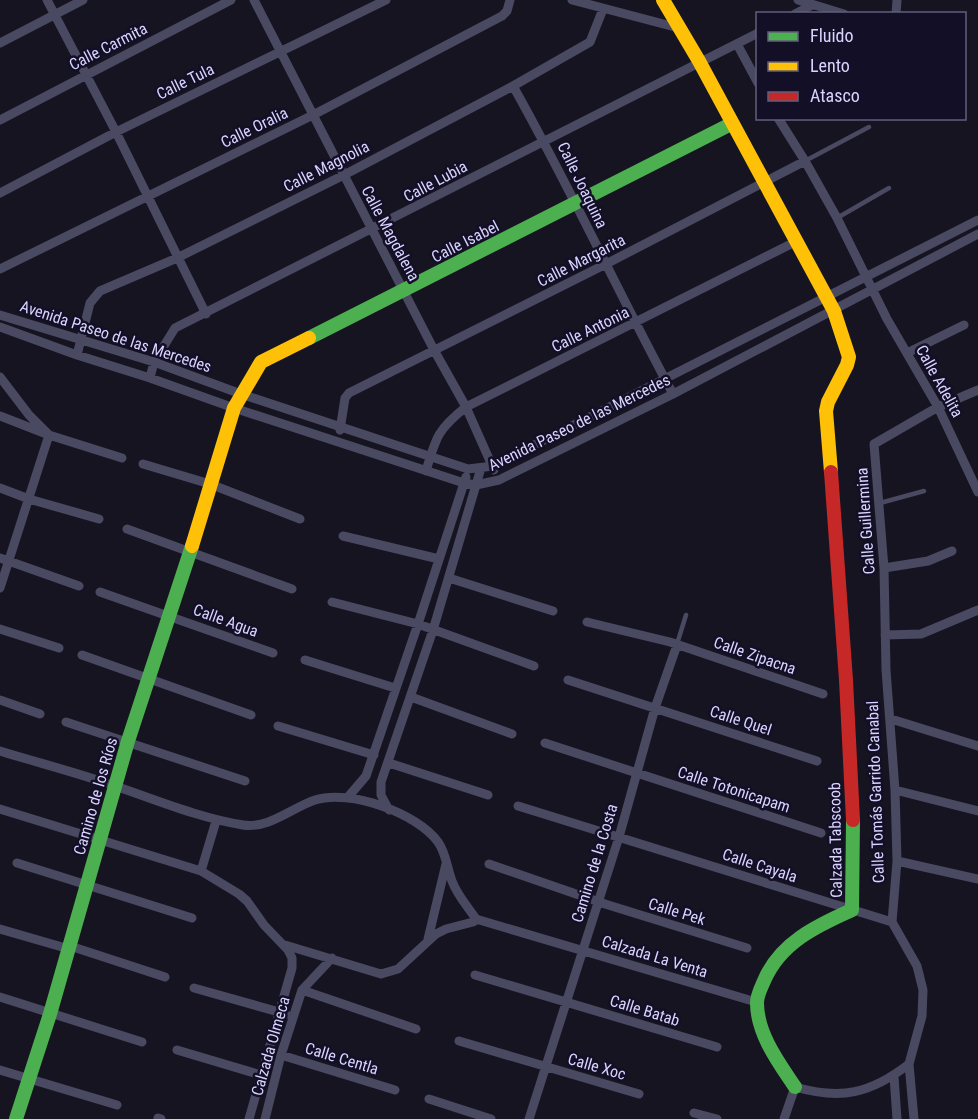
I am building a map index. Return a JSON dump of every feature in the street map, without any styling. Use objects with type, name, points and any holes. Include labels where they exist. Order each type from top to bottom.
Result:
[{"type":"street","points":[[47,0],[116,132],[206,314]]},
{"type":"street","points":[[0,43],[82,0]]},
{"type":"street","name":"Calle Carmita","points":[[0,120],[231,0]]},
{"type":"street","name":"Calle Magdalena","points":[[254,0],[282,50],[434,350],[466,407],[500,480]]},
{"type":"street","name":"Calle Tula","points":[[0,193],[116,132],[386,0]]},
{"type":"street","name":"Calle Oralia","points":[[3,268],[313,115],[502,16],[507,11],[510,0]]},
{"type":"street","points":[[572,0],[675,27],[681,31]]},
{"type":"street","points":[[663,0],[699,61],[834,310]]},
{"type":"street","points":[[798,0],[838,12]]},
{"type":"street","points":[[798,12],[812,4]]},
{"type":"street","name":"Calle Magnolia","points":[[77,355],[90,303],[100,291],[177,258],[344,175],[513,86],[590,42],[603,9]]},
{"type":"street","name":"Calle Lubia","points":[[150,378],[154,362],[175,328],[373,230],[699,61],[756,34]]},
{"type":"street","points":[[736,44],[756,79]]},
{"type":"street","name":"Calle Joaquina","points":[[513,86],[544,141],[635,324],[673,394]]},
{"type":"street","points":[[779,120],[837,218],[872,290]]},
{"type":"street","name":"Calle Isabel","points":[[210,484],[234,408],[261,362],[405,291],[732,123]]},
{"type":"street","name":"Calle Margarita","points":[[338,441],[345,398],[349,393],[805,161]]},
{"type":"street","name":"Avenida Paseo de las Mercedes","points":[[0,315],[154,362],[242,394],[468,469],[481,468],[493,466],[978,220]]},
{"type":"street","name":"Avenida Paseo de las Mercedes","points":[[0,327],[234,408],[426,471],[476,485],[500,480],[673,394],[978,234]]},
{"type":"street","name":"Calle Antonia","points":[[426,471],[436,437],[448,421],[466,407],[797,241]]},
{"type":"street","points":[[0,280],[3,268]]},
{"type":"street","name":"Calle Adelita","points":[[872,290],[938,407],[978,492]]},
{"type":"street","name":"Calzada Tabscoob","points":[[756,1002],[765,976],[783,949],[802,933],[852,910],[854,839],[846,680],[826,411],[849,357],[834,310]]},
{"type":"street","points":[[908,353],[964,325]]},
{"type":"street","points":[[0,377],[29,415],[49,435]]},
{"type":"street","points":[[938,407],[978,390]]},
{"type":"street","name":"Calle Guillermina","points":[[886,670],[884,568],[874,444],[938,407]]},
{"type":"street","points":[[0,416],[49,435],[122,458]]},
{"type":"street","points":[[0,588],[4,560],[29,499],[49,435]]},
{"type":"street","points":[[143,464],[210,484],[300,519]]},
{"type":"street","points":[[967,469],[978,464]]},
{"type":"street","points":[[389,810],[381,795],[381,783],[433,630],[481,468]]},
{"type":"street","points":[[348,797],[366,776],[468,469]]},
{"type":"street","name":"Camino de los Ríos","points":[[16,1119],[50,1014],[128,741],[190,553],[210,484]]},
{"type":"street","points":[[0,488],[29,499],[99,519]]},
{"type":"street","points":[[127,529],[292,589]]},
{"type":"street","points":[[343,536],[439,559]]},
{"type":"street","points":[[884,568],[928,561],[952,551]]},
{"type":"street","points":[[4,560],[79,586]]},
{"type":"street","points":[[449,578],[553,611]]},
{"type":"street","name":"Calle Agua","points":[[100,592],[273,653]]},
{"type":"street","points":[[332,602],[418,624],[534,666]]},
{"type":"street","points":[[885,635],[921,634],[978,610]]},
{"type":"street","name":"Calle Zipacna","points":[[587,622],[677,645],[823,694]]},
{"type":"street","points":[[0,629],[59,648]]},
{"type":"street","name":"Camino de la Costa","points":[[529,1119],[619,837],[655,708],[677,645]]},
{"type":"street","points":[[82,655],[251,715]]},
{"type":"street","points":[[305,660],[395,688]]},
{"type":"street","name":"Calle Tomás Garrido Canabal","points":[[886,670],[891,719],[897,861],[892,922]]},
{"type":"street","name":"Calle Quel","points":[[568,680],[817,761]]},
{"type":"street","points":[[411,697],[512,734]]},
{"type":"street","points":[[0,700],[40,714]]},
{"type":"street","points":[[891,719],[978,746]]},
{"type":"street","points":[[66,722],[245,781]]},
{"type":"street","points":[[278,726],[374,754]]},
{"type":"street","name":"Calle Totonicapam","points":[[545,743],[821,833]]},
{"type":"street","points":[[0,751],[115,786],[216,821],[253,826],[268,823],[301,805],[319,799],[348,797],[389,810],[415,821],[438,843],[455,888],[476,919],[473,922],[446,929],[429,939],[398,969],[381,974],[332,958],[301,951],[285,944],[264,925],[239,894],[201,871],[0,809]]},
{"type":"street","points":[[389,763],[488,795]]},
{"type":"street","points":[[895,790],[978,811]]},
{"type":"street","name":"Calle Cayala","points":[[518,806],[892,922]]},
{"type":"street","points":[[201,871],[216,821]]},
{"type":"street","points":[[897,861],[978,879]]},
{"type":"street","points":[[429,939],[447,862]]},
{"type":"street","points":[[17,863],[192,918]]},
{"type":"street","name":"Calle Pek","points":[[489,864],[598,902],[747,948]]},
{"type":"street","name":"Calzada La Venta","points":[[476,919],[756,1002]]},
{"type":"street","points":[[892,922],[916,966],[923,990],[922,1016],[909,1064],[914,1119]]},
{"type":"street","points":[[0,929],[165,977]]},
{"type":"street","points":[[249,1119],[292,968],[292,958],[285,944]]},
{"type":"street","name":"Calzada Olmeca","points":[[265,1119],[281,1055],[302,990],[332,958]]},
{"type":"street","name":"Calle Batab","points":[[475,975],[717,1047]]},
{"type":"street","points":[[194,988],[293,1017]]},
{"type":"street","points":[[302,990],[416,1029]]},
{"type":"street","points":[[0,997],[142,1042]]},
{"type":"street","points":[[756,1002],[764,1037],[795,1087],[820,1094],[849,1094],[894,1076],[909,1064]]},
{"type":"street","name":"Calle Xoc","points":[[459,1041],[639,1094]]},
{"type":"street","points":[[177,1050],[261,1075]]},
{"type":"street","name":"Calle Centla","points":[[281,1055],[395,1090]]},
{"type":"street","points":[[0,1070],[117,1105]]},
{"type":"street","points":[[894,1076],[897,1119]]},
{"type":"street","points":[[784,1119],[795,1087]]},
{"type":"street","points":[[429,1099],[491,1119]]},
{"type":"street","points":[[694,1113],[717,1119]]},
{"type":"lane","name":"Calle Margarita","points":[[805,161],[869,127]]},
{"type":"lane","points":[[837,218],[889,188]]},
{"type":"lane","points":[[879,503],[924,491]]},
{"type":"lane","name":"Camino de la Costa","points":[[677,645],[686,615]]},
{"type":"traffic: fast","points":[[309,338],[731,124]]},
{"type":"traffic: fast","points":[[16,1119],[50,1014],[128,741],[192,546]]},
{"type":"traffic: fast","points":[[795,1087],[765,1037],[758,1015],[758,997],[771,968],[789,946],[825,922],[852,910],[853,820]]},
{"type":"traffic: slow","points":[[663,0],[699,61],[834,311],[849,357],[826,411],[831,472]]},
{"type":"traffic: slow","points":[[192,546],[234,408],[261,362],[309,338]]},
{"type":"traffic: jam","points":[[831,472],[846,680],[853,820]]}]
